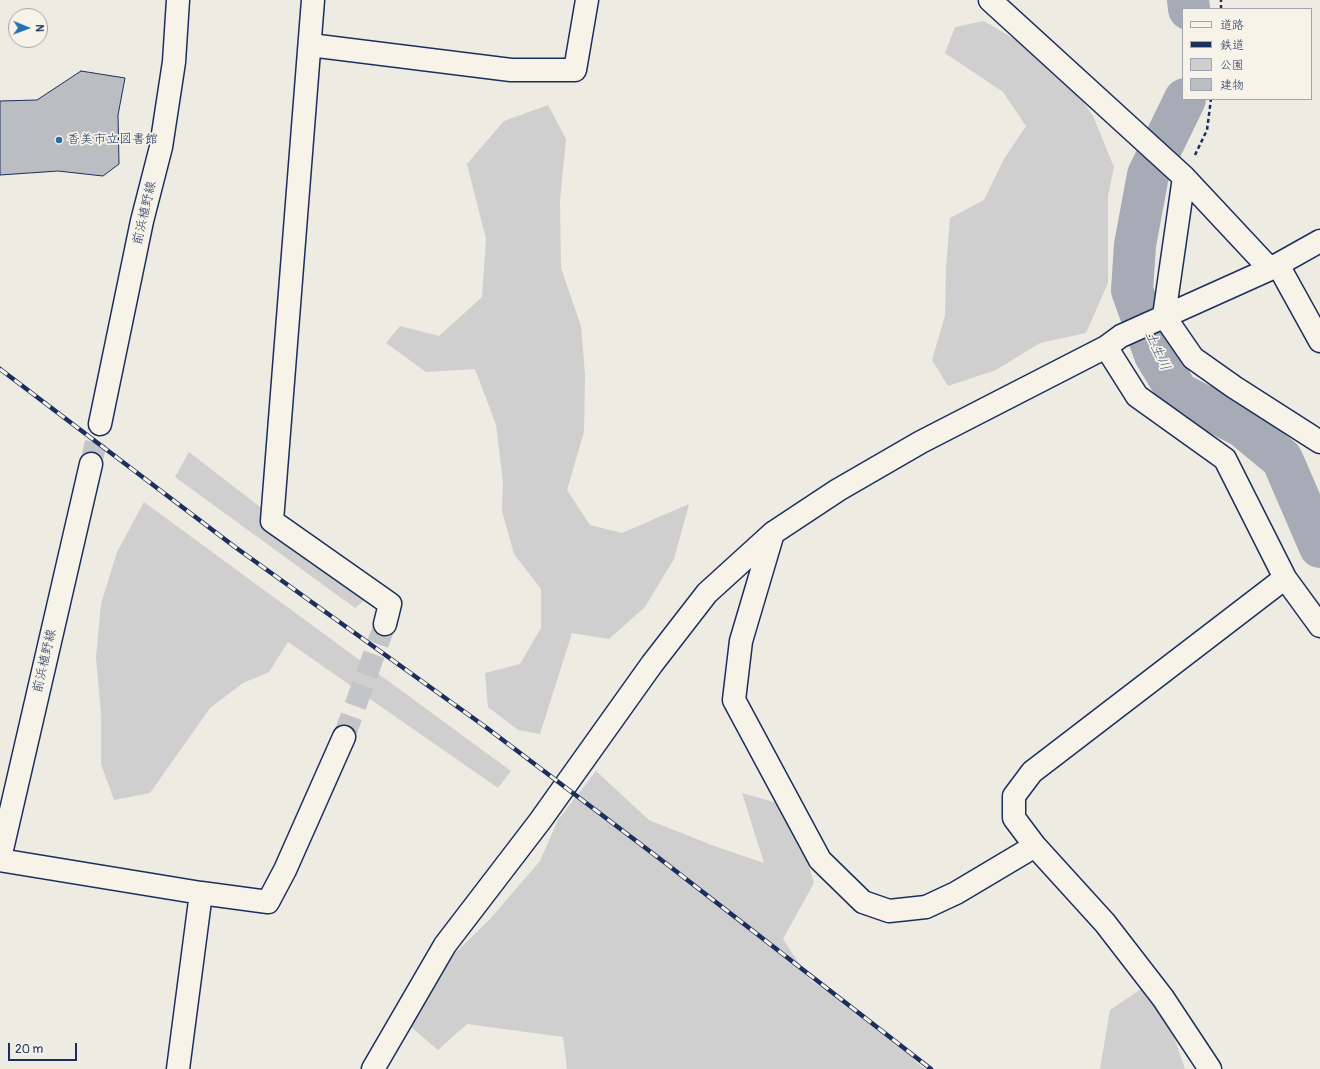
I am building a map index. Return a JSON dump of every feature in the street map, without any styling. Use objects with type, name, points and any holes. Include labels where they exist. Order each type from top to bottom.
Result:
[{"type":"street","name":"前浜植野線","points":[[100,424],[142,221],[161,147],[174,62],[178,0]]},
{"type":"street","points":[[313,0],[272,521],[390,604],[385,624]]},
{"type":"street","points":[[310,45],[511,70],[575,70],[587,0]]},
{"type":"street","points":[[990,0],[1184,177],[1274,267],[1320,341]]},
{"type":"street","points":[[1184,177],[1164,316],[1193,358],[1320,442]]},
{"type":"street","points":[[374,1069],[445,945],[540,821],[652,664],[707,593],[773,533],[838,490],[921,442],[1114,341],[1164,316],[1274,267],[1320,241]]},
{"type":"street","points":[[1114,341],[1136,396],[1225,459],[1285,578],[1320,626]]},
{"type":"street","name":"前浜植野線","points":[[0,859],[91,464]]},
{"type":"street","points":[[773,533],[741,641],[734,700],[820,860],[863,902],[889,911],[926,907],[956,893],[1035,846]]},
{"type":"street","points":[[1210,1069],[1163,998],[1105,923],[1035,846],[1014,818],[1014,796],[1032,772],[1285,578]]},
{"type":"street","points":[[0,859],[201,893],[268,902],[286,870],[344,737]]},
{"type":"street","points":[[178,1069],[201,893]]},
{"type":"path","points":[[1184,177],[1207,130],[1211,100]]},
{"type":"green space","points":[[984,21],[1021,43],[1065,75],[1093,116],[1114,167],[1108,196],[1108,283],[1086,333],[1040,343],[996,370],[948,386],[932,360],[945,316],[946,267],[950,218],[984,200],[1004,159],[1026,126],[1003,92],[945,53],[955,27]]},
{"type":"green space","points":[[548,105],[566,139],[560,200],[561,268],[581,326],[585,375],[584,432],[567,490],[590,525],[622,533],[689,504],[674,559],[645,607],[609,639],[572,633],[540,734],[518,730],[488,707],[485,673],[520,664],[541,628],[541,589],[514,554],[502,511],[503,482],[496,425],[475,369],[426,372],[386,343],[400,326],[439,336],[482,297],[486,239],[467,164],[504,121]]},
{"type":"green space","points":[[189,452],[321,554],[371,595],[355,608],[175,477]]},
{"type":"green space","points":[[144,502],[511,771],[498,788],[288,642],[269,672],[243,683],[210,708],[150,793],[114,800],[101,764],[101,715],[96,657],[101,604],[117,552]]},
{"type":"green space","points":[[596,771],[649,820],[717,847],[764,863],[742,793],[791,807],[814,883],[783,939],[810,980],[865,1014],[922,1067],[927,1069],[567,1069],[563,1037],[467,1024],[438,1050],[404,1021],[442,966],[490,919],[540,861],[558,820]]},
{"type":"green space","points":[[1154,980],[1185,1069],[1100,1069],[1110,1010]]},
{"type":"building","name":"香美市立図書館","points":[[81,71],[125,78],[118,115],[119,164],[103,176],[58,171],[0,175],[0,101],[37,100]]},
{"type":"waterway","name":"土生川","points":[[1188,0],[1189,8]]},
{"type":"waterway","name":"土生川","points":[[1185,100],[1148,175],[1135,245],[1132,290],[1155,355],[1178,393],[1242,426],[1282,459],[1320,547]]},
{"type":"tunnel","points":[[91,464],[100,424]]},
{"type":"tunnel","points":[[344,737],[385,624]]},
{"type":"railway","points":[[0,369],[235,547],[487,728],[668,865],[931,1069]]},
{"type":"place","name":"香美市立図書館","points":[[59,140]]}]
